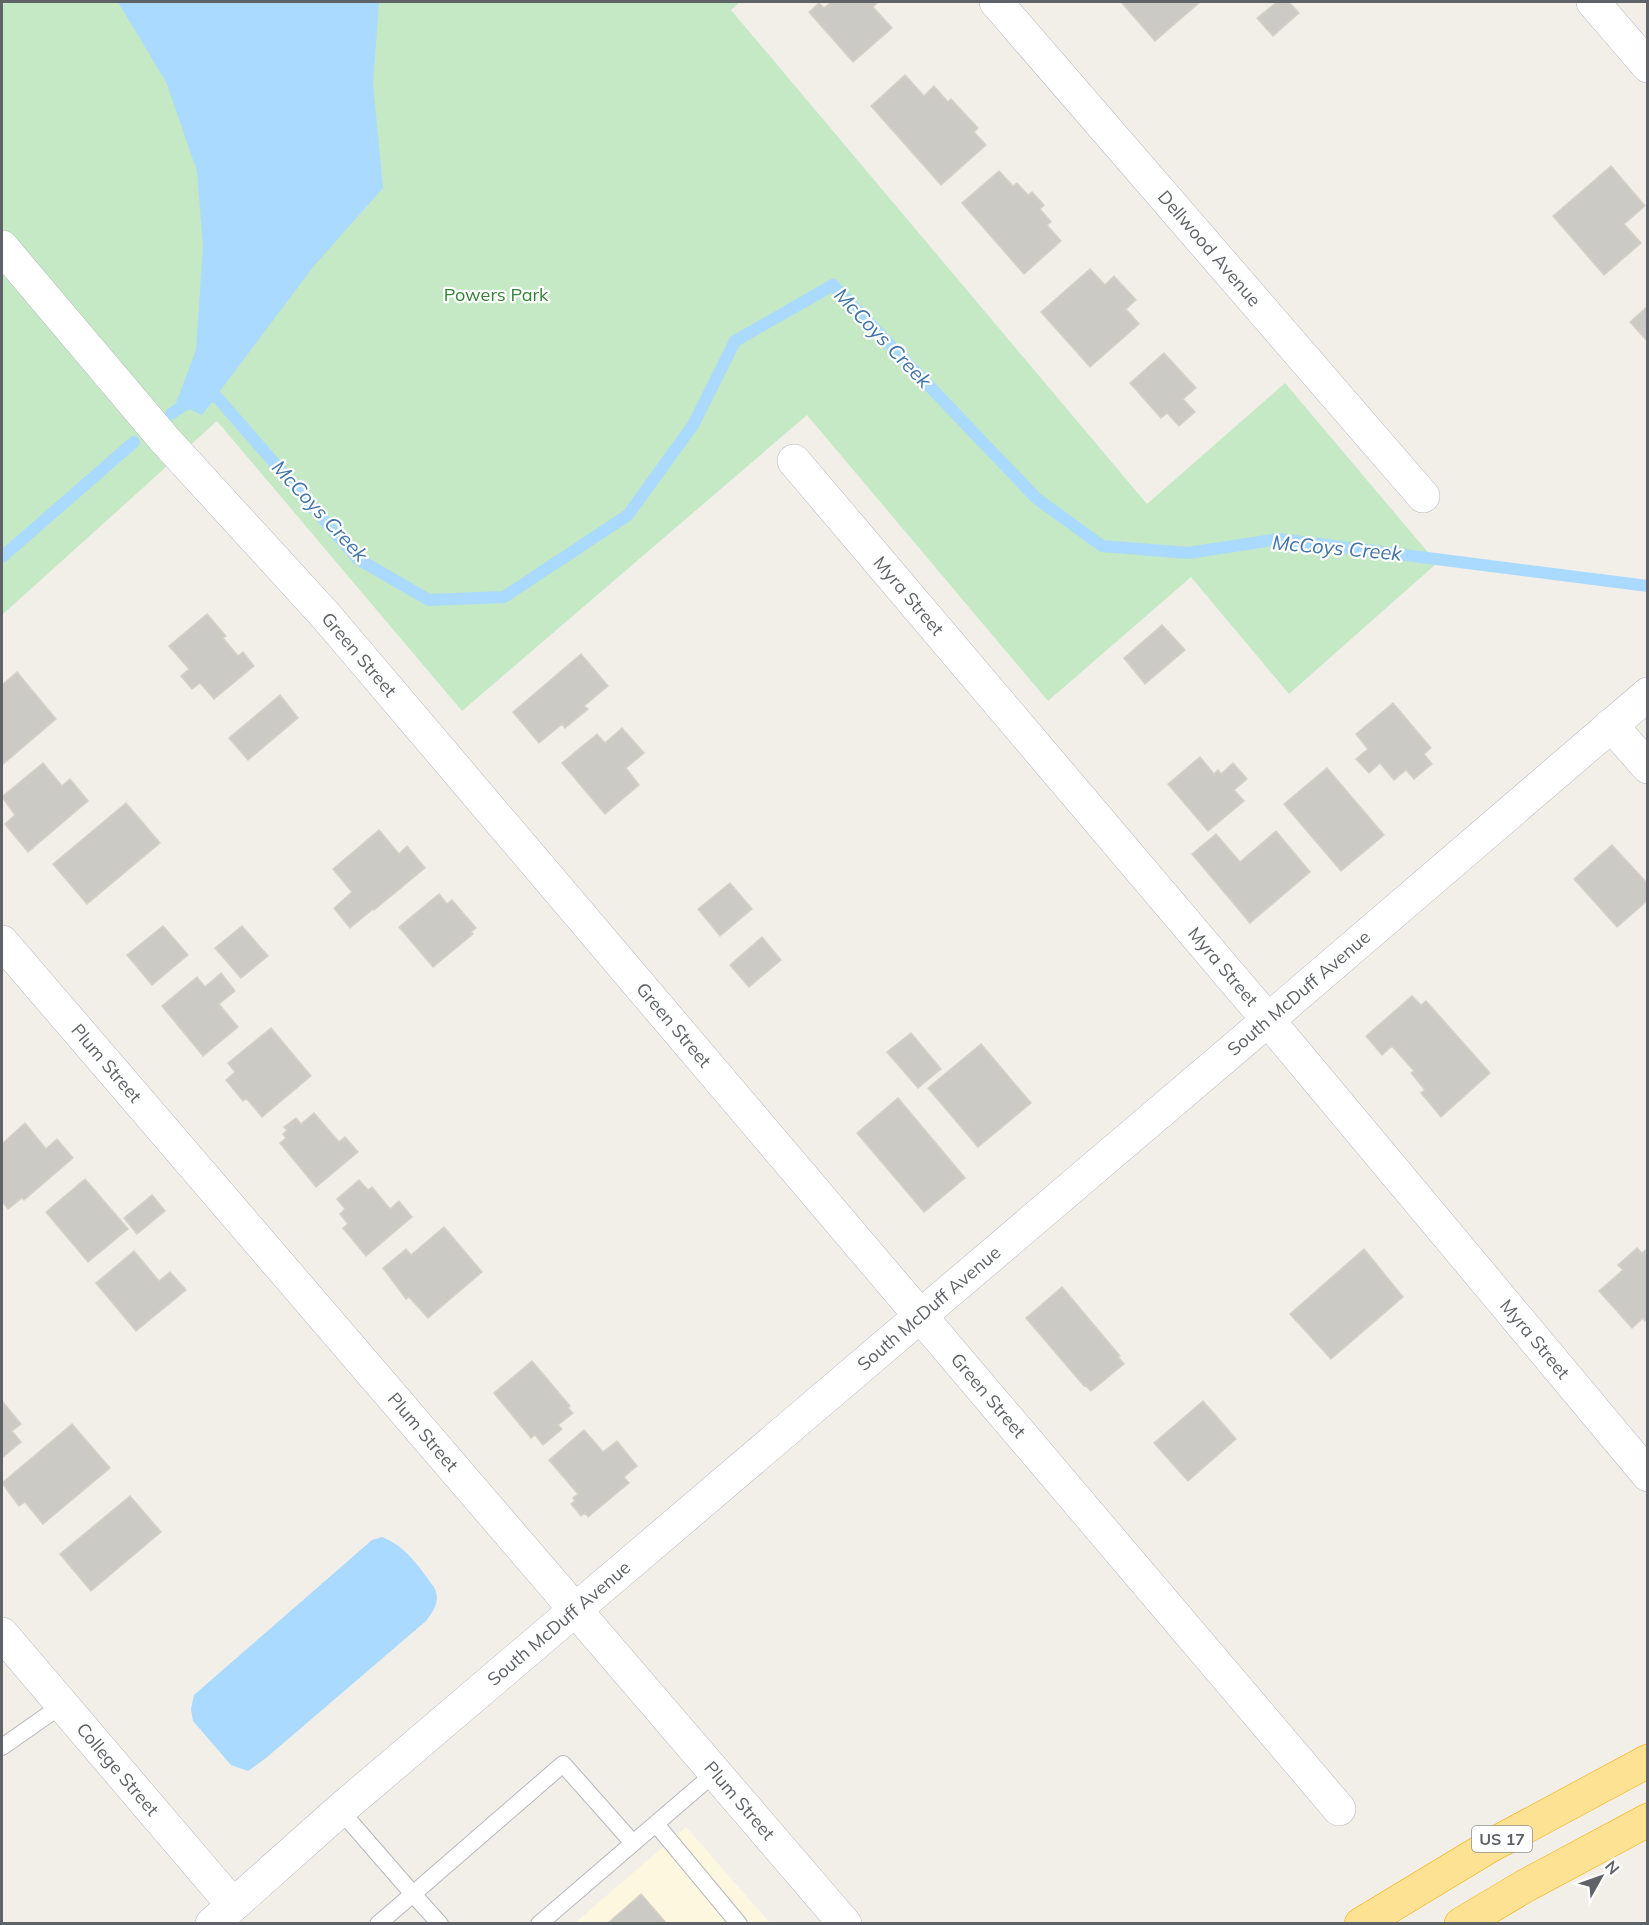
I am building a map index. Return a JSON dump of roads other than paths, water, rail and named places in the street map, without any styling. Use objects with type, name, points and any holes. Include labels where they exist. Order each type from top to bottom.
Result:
[{"type":"highway","name":"US 17","points":[[1361,1923],[1490,1846],[1647,1761]]},
{"type":"highway","name":"US 17","points":[[1461,1923],[1647,1820]]},
{"type":"street","name":"Dellwood Avenue","points":[[996,2],[1423,496]]},
{"type":"street","points":[[1593,2],[1647,66]]},
{"type":"street","name":"Green Street","points":[[2,247],[165,440],[326,616],[1340,1809]]},
{"type":"street","name":"Myra Street","points":[[794,461],[1268,1020],[1647,1475]]},
{"type":"street","name":"South McDuff Avenue","points":[[222,1914],[340,1810],[1268,1020],[1647,694]]},
{"type":"street","points":[[1611,725],[1647,766]]},
{"type":"street","name":"Plum Street","points":[[2,942],[845,1923]]},
{"type":"street","name":"College Street","points":[[2,1634],[62,1705],[222,1914]]},
{"type":"lane","points":[[2,1748],[62,1705]]},
{"type":"lane","points":[[378,1923],[562,1764],[633,1843]]},
{"type":"lane","points":[[539,1923],[716,1772]]},
{"type":"lane","points":[[340,1810],[440,1923]]},
{"type":"lane","points":[[656,1824],[739,1923]]},
{"type":"water","points":[[118,2],[379,2],[373,84],[383,188],[313,267],[202,415],[176,403],[196,350],[203,247],[197,171],[166,82]]},
{"type":"water","points":[[382,1537],[405,1552],[434,1587],[437,1601],[432,1613],[426,1621],[266,1758],[248,1771],[231,1765],[193,1721],[191,1709],[194,1695],[372,1540]]},
{"type":"waterway","name":"McCoys Creek","points":[[171,414],[192,402],[216,396],[358,559],[429,600],[504,597],[628,515],[693,425],[735,341],[833,285],[1036,498],[1102,546],[1188,553],[1279,539],[1648,586]]},
{"type":"waterway","name":"McCoys Creek","points":[[2,557],[134,442]]},
{"type":"park label","name":"Powers Park","points":[[496,295]]}]
